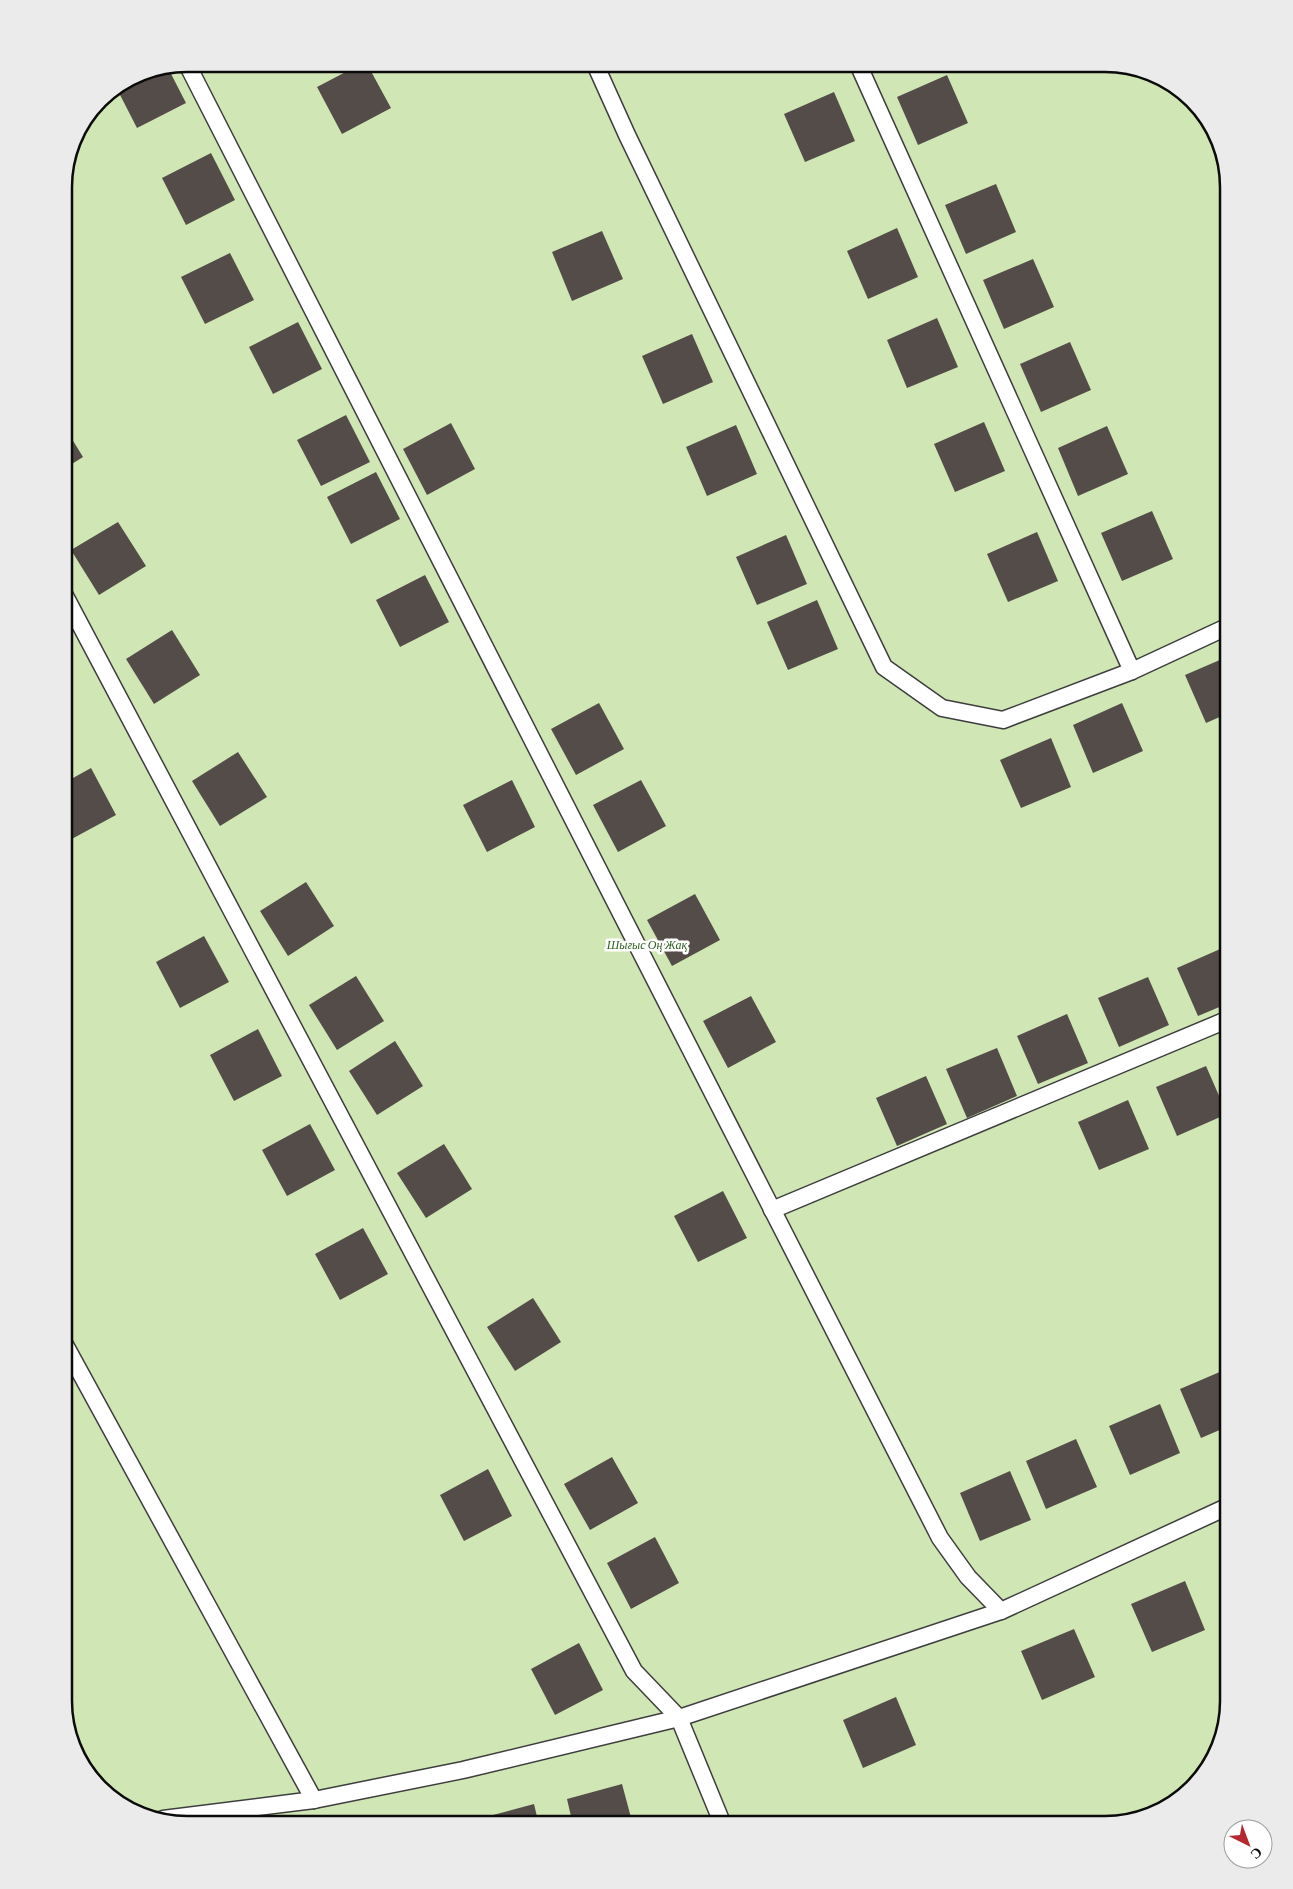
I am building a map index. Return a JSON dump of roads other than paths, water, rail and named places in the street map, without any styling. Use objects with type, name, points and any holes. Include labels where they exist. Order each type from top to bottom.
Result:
[{"type":"lane","points":[[193,73],[940,1538],[968,1577],[1001,1611]]},
{"type":"lane","points":[[599,73],[884,667],[942,708],[1003,720],[1132,672],[1220,630]]},
{"type":"lane","points":[[862,73],[1132,672]]},
{"type":"lane","points":[[73,611],[634,1671],[679,1718],[719,1816]]},
{"type":"lane","points":[[772,1210],[1220,1023]]},
{"type":"lane","points":[[73,1359],[314,1800]]},
{"type":"lane","points":[[187,1816],[314,1800],[463,1770],[679,1718],[1001,1611],[1220,1510]]},
{"type":"park label","name":"Шығыс Оң Жақ","points":[[647,945]]}]
